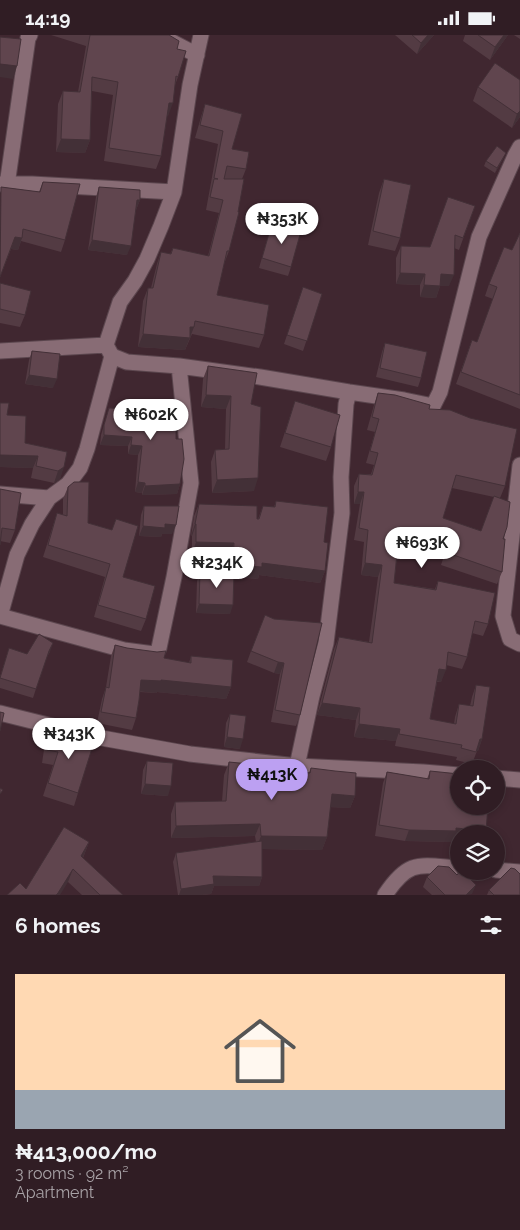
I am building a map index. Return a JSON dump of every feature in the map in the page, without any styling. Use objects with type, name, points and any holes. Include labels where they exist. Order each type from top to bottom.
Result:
[{"type":"street","points":[[30,35],[3,184],[174,192]]},
{"type":"street","points":[[159,35],[197,55]]},
{"type":"street","points":[[179,367],[191,483],[174,577],[157,652],[154,654],[124,650],[0,616],[17,555],[32,524],[49,498],[68,484],[80,468],[87,449],[120,302],[135,281],[147,259],[174,192],[190,85],[201,35]]},
{"type":"street","points":[[0,351],[109,350],[127,362],[260,377],[404,400],[438,408],[440,392],[479,237],[520,147]]},
{"type":"street","points":[[297,766],[326,643],[342,513],[340,477],[346,404],[349,392]]},
{"type":"street","points":[[520,465],[503,616],[510,639],[520,644]]},
{"type":"street","points":[[0,494],[49,498]]},
{"type":"street","points":[[0,713],[96,737],[190,755],[297,766],[450,774]]},
{"type":"street","points":[[505,779],[520,780]]},
{"type":"street","points":[[385,895],[394,881],[408,869],[418,865],[450,867]]},
{"type":"street","points":[[505,871],[520,872]]},
{"type":"building","points":[[90,35],[169,35],[179,41],[177,49],[186,51],[178,77],[176,76],[173,103],[169,103],[161,156],[109,148],[118,82],[92,77],[90,140],[61,139],[63,91],[80,92]]},
{"type":"building","points":[[412,35],[428,35],[421,43]]},
{"type":"building","points":[[478,35],[504,35],[495,47]]},
{"type":"building","points":[[0,37],[21,39],[17,66],[0,64]]},
{"type":"building","points":[[495,63],[520,80],[520,111],[517,114],[478,87]]},
{"type":"building","points":[[205,104],[242,114],[232,149],[249,152],[246,169],[227,166],[224,179],[244,179],[239,212],[229,251],[227,251],[217,295],[269,305],[264,335],[195,321],[194,327],[190,327],[190,338],[143,334],[148,288],[153,288],[161,252],[171,254],[173,248],[209,256],[223,200],[210,197],[214,179],[218,179],[214,178],[223,131],[200,125]]},
{"type":"building","points":[[497,146],[506,153],[497,168],[486,161]]},
{"type":"building","points":[[384,179],[411,185],[400,238],[373,231]]},
{"type":"building","points":[[43,182],[80,184],[65,240],[23,229],[22,238],[15,237],[0,277],[1,187],[40,192]]},
{"type":"building","points":[[99,187],[140,190],[140,200],[137,200],[131,246],[92,240]]},
{"type":"building","points":[[448,197],[475,206],[463,238],[455,235],[454,275],[441,274],[440,286],[424,285],[425,274],[400,273],[401,246],[430,247]]},
{"type":"building","points":[[272,223],[301,231],[291,267],[262,258]]},
{"type":"building","points":[[520,233],[520,395],[461,372],[472,340],[477,342],[497,287],[489,284],[504,247],[512,250]]},
{"type":"building","points":[[0,283],[31,291],[25,315],[0,309]]},
{"type":"building","points":[[303,287],[322,294],[307,341],[287,335]]},
{"type":"building","points":[[385,343],[427,352],[421,378],[380,368]]},
{"type":"building","points":[[32,351],[60,354],[57,379],[29,375]]},
{"type":"building","points":[[208,366],[257,373],[251,404],[261,407],[258,478],[217,480],[215,450],[229,449],[231,396],[206,395]]},
{"type":"building","points":[[378,393],[395,395],[430,405],[429,409],[450,410],[470,418],[517,429],[505,486],[456,475],[443,518],[481,531],[494,496],[510,502],[507,527],[503,539],[505,539],[502,572],[445,552],[449,541],[399,534],[394,583],[436,590],[438,581],[495,593],[488,624],[475,621],[467,657],[448,652],[446,670],[439,669],[430,719],[456,724],[459,704],[473,706],[476,685],[490,687],[482,739],[480,739],[476,752],[461,748],[462,745],[399,734],[400,729],[359,724],[360,708],[322,703],[339,637],[372,643],[382,565],[365,563],[368,530],[359,528],[364,492],[358,492],[359,474],[372,475],[378,453],[370,451],[379,419],[372,417]]},
{"type":"building","points":[[295,401],[340,415],[331,447],[285,433]]},
{"type":"building","points":[[0,403],[9,403],[7,415],[26,416],[25,443],[67,452],[64,467],[58,471],[36,466],[38,456],[0,455]]},
{"type":"building","points":[[143,406],[176,406],[176,439],[182,439],[184,459],[180,484],[145,486],[145,483],[138,482],[142,446],[131,445],[132,437],[104,435],[104,425],[109,408],[143,410]]},
{"type":"building","points":[[74,482],[89,482],[88,523],[112,530],[116,519],[138,526],[123,577],[155,586],[146,619],[98,605],[110,564],[48,545],[57,513],[67,516],[68,487]]},
{"type":"building","points":[[0,489],[21,493],[15,530],[2,528],[0,545]]},
{"type":"building","points":[[276,501],[328,507],[324,542],[328,543],[325,571],[262,563],[262,567],[233,565],[234,543],[196,542],[195,524],[199,504],[257,506],[257,519],[259,519],[263,506],[275,507]]},
{"type":"building","points":[[144,506],[179,506],[176,525],[165,524],[165,528],[143,526]]},
{"type":"building","points":[[200,572],[234,573],[233,605],[199,604]]},
{"type":"building","points":[[265,615],[274,619],[322,623],[300,715],[275,710],[284,663],[251,651]]},
{"type":"building","points":[[39,634],[53,643],[36,689],[0,678],[9,648],[27,654]]},
{"type":"building","points":[[115,645],[157,652],[166,651],[164,658],[191,663],[191,656],[233,660],[231,687],[161,680],[141,680],[136,718],[101,712],[106,687],[109,688]]},
{"type":"building","points":[[0,712],[4,713],[0,731]]},
{"type":"building","points":[[230,714],[246,716],[243,739],[227,737]]},
{"type":"building","points":[[49,730],[94,742],[78,793],[48,783],[58,752],[47,750]]},
{"type":"building","points":[[147,761],[173,763],[171,786],[145,784]]},
{"type":"building","points":[[229,762],[310,773],[311,768],[356,773],[355,796],[332,794],[327,837],[261,836],[260,824],[176,826],[175,802],[226,801]]},
{"type":"building","points":[[430,771],[450,773],[450,815],[487,815],[486,825],[450,825],[450,831],[409,830],[379,825],[387,772],[429,779]]},
{"type":"building","points":[[64,827],[89,842],[81,856],[123,895],[100,895],[73,869],[56,895],[7,895],[20,883],[26,889]]},
{"type":"building","points":[[262,841],[262,877],[213,876],[214,884],[181,889],[176,853]]},
{"type":"building","points":[[438,866],[449,867],[450,880],[471,880],[476,885],[466,895],[445,895],[427,877]]},
{"type":"building","points":[[511,868],[520,874],[520,895],[494,895],[489,890],[499,880],[505,880],[505,874]]}]
